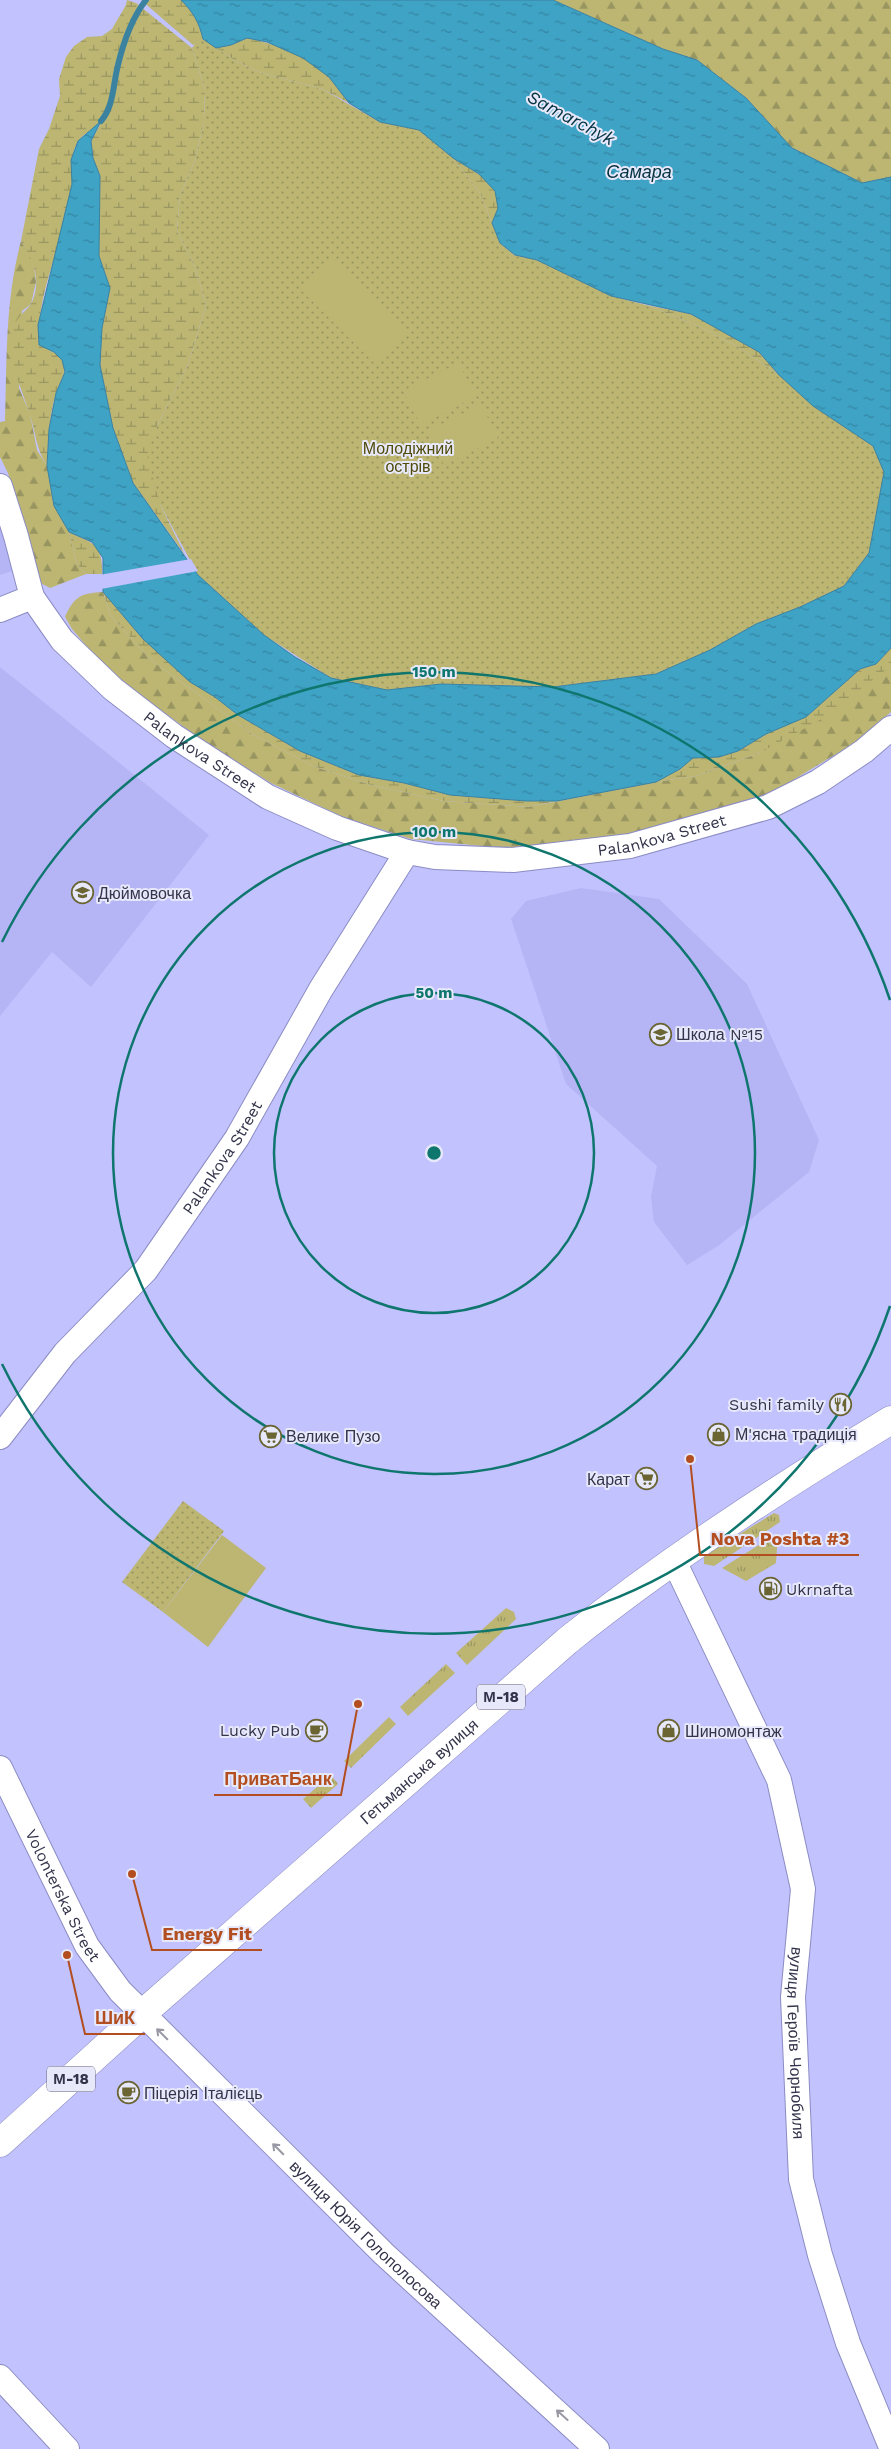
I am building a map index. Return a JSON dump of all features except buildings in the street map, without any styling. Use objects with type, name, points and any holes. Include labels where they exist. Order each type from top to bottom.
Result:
[{"type":"highway","name":"Гетьманська вулиця","points":[[0,2143],[142,2014],[560,1647],[627,1593],[815,1466],[891,1420]]},
{"type":"street","points":[[0,486],[16,536],[32,597],[0,610]]},
{"type":"street","name":"Palankova Street","points":[[32,597],[62,640],[113,689],[174,736],[268,797],[337,828],[407,852],[435,857],[513,860],[630,846],[768,807],[818,782],[864,751],[891,728]]},
{"type":"street","name":"Palankova Street","points":[[0,1437],[65,1353],[146,1270],[237,1138],[321,989],[407,852]]},
{"type":"street","name":"вулиця Героїв Чорнобиля","points":[[674,1561],[779,1780],[804,1890],[793,1997],[802,2179],[820,2255],[848,2343],[891,2447]]},
{"type":"street","name":"Volonterska Street","points":[[0,1768],[88,1946],[120,1991],[142,2014]]},
{"type":"street","name":"вулиця Юрія Голополосова","points":[[142,2014],[384,2254],[597,2449]]},
{"type":"street","points":[[0,2376],[67,2449]]},
{"type":"shaded area","points":[[0,505],[18,569],[0,575]]},
{"type":"shaded area","name":"Дюймовочка","points":[[0,667],[209,835],[91,987],[52,952],[0,1016]]},
{"type":"shaded area","name":"Школа №15","points":[[581,888],[659,899],[747,984],[819,1140],[809,1172],[718,1246],[687,1265],[654,1222],[651,1197],[657,1166],[566,1084],[511,919],[526,901]]},
{"type":"green space","points":[[127,0],[136,3],[192,48],[205,90],[204,122],[195,160],[180,195],[177,231],[195,267],[206,305],[188,365],[157,426],[160,504],[185,555],[133,483],[113,428],[100,365],[102,328],[110,288],[99,256],[100,176],[93,158],[91,141],[101,123],[81,137],[75,148],[69,204],[42,304],[39,325],[40,345],[58,355],[64,364],[63,377],[56,393],[52,411],[48,438],[47,466],[38,445],[13,359],[12,337],[14,326],[32,302],[36,286],[35,270],[21,241],[39,149],[49,129],[60,96],[59,79],[66,57],[74,46],[87,37],[102,36],[112,29]]},
{"type":"green space","points":[[141,0],[181,0],[195,18],[203,39],[193,45]]},
{"type":"green space","points":[[553,0],[891,0],[891,177],[862,183],[792,148],[746,98],[697,60],[663,49]]},
{"type":"green space","points":[[247,38],[280,47],[312,63],[330,78],[349,103],[322,89],[262,73],[237,62],[216,48],[231,45]]},
{"type":"green space","name":"Молодіжний острів","points":[[203,39],[237,62],[262,73],[322,89],[380,122],[419,130],[453,158],[480,193],[500,243],[514,255],[537,260],[611,296],[646,305],[696,325],[740,348],[779,375],[813,405],[873,446],[884,472],[869,553],[844,586],[800,607],[756,624],[710,650],[656,674],[553,687],[441,684],[387,690],[331,678],[264,635],[198,575],[160,504],[147,455],[157,426],[188,365],[206,305],[195,267],[177,231],[180,195],[195,160],[204,122],[205,90],[192,48],[197,41]]},
{"type":"green space","points":[[453,158],[476,172],[495,191],[498,199],[498,208],[492,223],[480,193]]},
{"type":"green space","points":[[21,241],[33,260],[36,282],[31,304],[22,311],[19,388],[30,414],[37,450],[47,466],[54,506],[69,532],[77,564],[86,574],[50,588],[35,580],[23,523],[8,473],[0,457],[0,422],[5,421],[9,308]]},
{"type":"green space","points":[[332,259],[407,335],[376,365],[302,291]]},
{"type":"green space","points":[[646,305],[691,314],[759,352],[779,375],[740,348],[696,325]]},
{"type":"green space","points":[[458,363],[476,396],[421,425],[403,391]]},
{"type":"green space","points":[[481,404],[498,438],[444,465],[426,432]]},
{"type":"green space","points":[[69,532],[95,546],[101,556],[102,574],[86,574],[77,564]]},
{"type":"green space","points":[[103,592],[111,616],[150,659],[252,734],[313,766],[371,785],[444,801],[528,807],[696,776],[759,753],[891,666],[891,712],[856,742],[765,797],[628,834],[512,849],[411,839],[343,817],[271,783],[205,742],[131,689],[99,661],[72,629],[65,617],[75,600],[89,593]]},
{"type":"green space","points":[[103,592],[143,639],[162,655],[238,715],[300,751],[359,775],[404,783],[450,795],[526,801],[557,801],[528,807],[444,801],[371,785],[313,766],[252,734],[150,659],[111,616]]},
{"type":"green space","points":[[891,648],[891,666],[820,720],[759,753],[696,776],[656,782],[680,769],[693,758],[719,756],[738,751],[766,734],[806,717],[860,669],[876,664]]},
{"type":"green space","points":[[183,1501],[224,1531],[163,1612],[122,1582]]},
{"type":"green space","points":[[774,1513],[779,1515],[780,1522],[714,1566],[704,1564],[704,1556]]},
{"type":"green space","points":[[778,1533],[776,1563],[746,1581],[722,1568]]},
{"type":"green space","points":[[222,1535],[266,1568],[208,1647],[163,1612]]},
{"type":"green space","points":[[506,1608],[514,1612],[516,1619],[467,1665],[456,1653]]},
{"type":"green space","points":[[446,1664],[455,1673],[408,1716],[400,1707]]},
{"type":"green space","points":[[389,1717],[396,1724],[351,1768],[344,1761]]},
{"type":"green space","points":[[331,1775],[338,1784],[311,1808],[303,1799]]},
{"type":"water","name":"Самара","points":[[181,0],[553,0],[663,49],[697,60],[746,98],[792,148],[862,183],[891,177],[891,648],[876,664],[860,669],[806,717],[766,734],[738,751],[719,757],[693,758],[680,769],[656,782],[557,801],[526,801],[450,795],[404,783],[359,775],[300,751],[238,715],[215,697],[190,682],[143,639],[103,592],[103,558],[92,542],[69,532],[54,506],[47,466],[49,429],[56,393],[65,372],[62,360],[54,352],[39,345],[38,325],[72,184],[71,160],[78,141],[101,121],[91,141],[93,158],[100,176],[99,256],[110,288],[102,328],[100,365],[113,428],[133,483],[198,575],[264,635],[295,657],[331,678],[387,690],[441,684],[553,687],[656,674],[710,650],[756,624],[800,607],[844,586],[869,553],[884,472],[873,446],[813,406],[779,375],[759,352],[691,314],[611,296],[537,260],[515,255],[500,243],[492,223],[498,208],[495,191],[479,174],[453,158],[419,130],[380,122],[349,103],[329,77],[303,58],[267,42],[247,38],[231,45],[216,48],[203,39],[195,18]]},
{"type":"pier","points":[[191,559],[198,571],[101,589],[99,575]]},
{"type":"waterway","points":[[101,121],[111,102],[125,40],[136,15],[146,0]]},
{"type":"place","name":"Дюймовочка","points":[[82,893]]},
{"type":"place","name":"Школа №15","points":[[660,1034]]},
{"type":"place","name":"Sushi family","points":[[840,1404]]},
{"type":"place","name":"М'ясна традиція","points":[[719,1434]]},
{"type":"place","name":"Велике Пузо","points":[[270,1436]]},
{"type":"place","name":"Nova Poshta #3","points":[[690,1459]]},
{"type":"place","name":"Карат","points":[[646,1479]]},
{"type":"place","name":"Ukrnafta","points":[[770,1589]]},
{"type":"place","name":"ПриватБанк","points":[[358,1704]]},
{"type":"place","name":"Lucky Pub","points":[[316,1730]]},
{"type":"place","name":"Шиномонтаж","points":[[669,1731]]},
{"type":"place","name":"Energy Fit","points":[[132,1874]]},
{"type":"place","name":"ШиК","points":[[67,1955]]},
{"type":"place","name":"Піцерія Італієць","points":[[128,2093]]},
{"type":"water label","name":"Samarchyk","points":[[571,118]]}]
